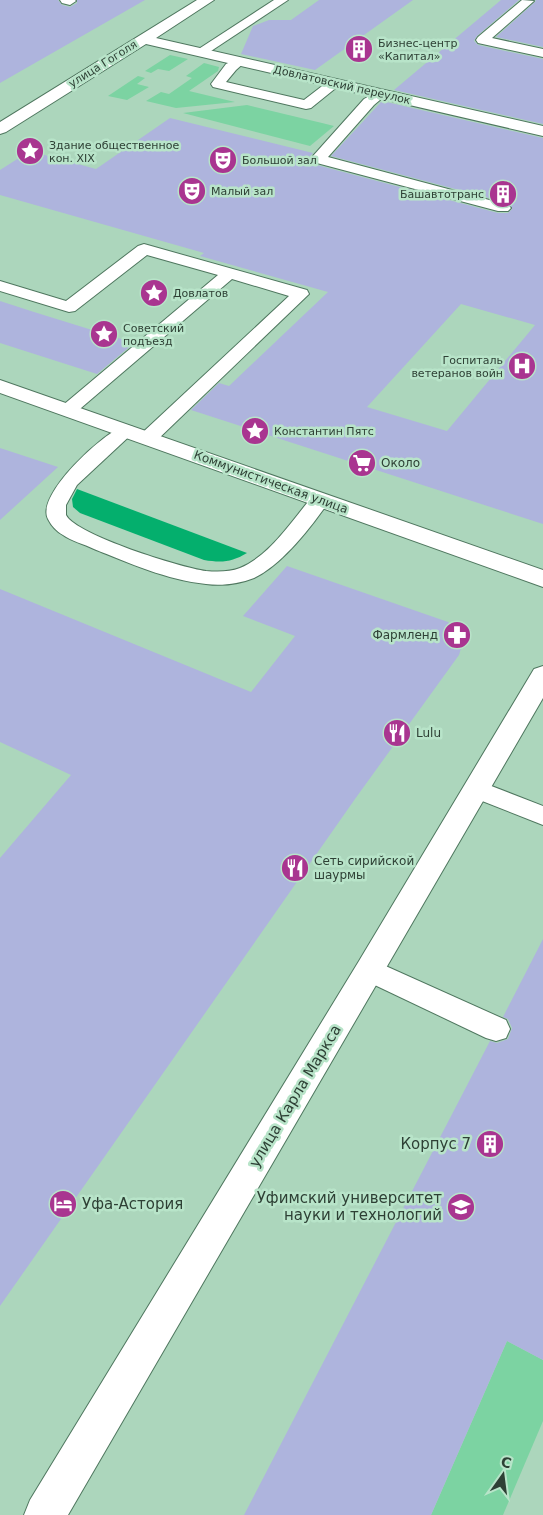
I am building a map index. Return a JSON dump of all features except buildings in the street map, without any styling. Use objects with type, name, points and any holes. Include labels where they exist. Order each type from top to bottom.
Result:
[{"type":"main road","name":"улица Гоголя","points":[[1,127],[207,0]]},
{"type":"main road","name":"Довлатовский переулок","points":[[142,39],[543,131]]},
{"type":"main road","name":"Коммунистическая улица","points":[[0,386],[543,579]]},
{"type":"main road","name":"улица Карла Маркса","points":[[45,1515],[370,970],[543,675]]},
{"type":"lane","points":[[200,52],[282,0]]},
{"type":"lane","points":[[528,1],[482,40],[543,53]]},
{"type":"lane","points":[[239,62],[231,67],[218,84],[306,105],[336,84]]},
{"type":"lane","points":[[380,94],[369,102],[318,159],[503,208]]},
{"type":"lane","points":[[0,286],[69,307],[144,249],[301,294],[148,438]]},
{"type":"lane","points":[[68,410],[230,273]]},
{"type":"lane","points":[[126,430],[66,484],[57,501],[56,514],[61,524],[71,532],[182,575],[212,580],[245,575],[268,560],[320,500]]},
{"type":"lane","points":[[476,789],[543,816]]},
{"type":"lane","points":[[370,970],[496,1029]]},
{"type":"green space","points":[[170,55],[188,59],[169,71],[158,69],[151,73],[145,71]]},
{"type":"green space","points":[[204,63],[219,67],[218,71],[189,91],[235,102],[176,108],[146,101],[161,92],[169,94],[192,78],[186,76]]},
{"type":"green space","points":[[138,76],[145,78],[137,84],[149,87],[127,100],[108,96]]},
{"type":"green space","points":[[247,105],[334,126],[310,146],[183,113]]},
{"type":"green space","points":[[77,489],[247,553],[227,561],[204,560],[80,513],[73,507],[72,499]]},
{"type":"green space","points":[[507,1341],[543,1360],[543,1421],[503,1515],[431,1515]]},
{"type":"place","name":"Бизнес-центр «Капитал»","points":[[359,49]]},
{"type":"place","name":"Здание общественное кон. XIX","points":[[30,151]]},
{"type":"place","name":"Большой зал","points":[[223,160]]},
{"type":"place","name":"Малый зал","points":[[192,191]]},
{"type":"place","name":"Башавтотранс","points":[[503,194]]},
{"type":"place","name":"Довлатов","points":[[154,293]]},
{"type":"place","name":"Советский подъезд","points":[[104,334]]},
{"type":"place","name":"Госпиталь ветеранов войн","points":[[522,366]]},
{"type":"place","name":"Константин Пятс","points":[[255,431]]},
{"type":"place","name":"Около","points":[[362,463]]},
{"type":"place","name":"Фармленд","points":[[457,635]]},
{"type":"place","name":"Lulu","points":[[397,733]]},
{"type":"place","name":"Сеть сирийской шаурмы","points":[[295,868]]},
{"type":"place","name":"Корпус 7","points":[[490,1144]]},
{"type":"place","name":"Уфа-Астория","points":[[63,1204]]},
{"type":"place","name":"Уфимский университет науки и технологий","points":[[461,1207]]}]
